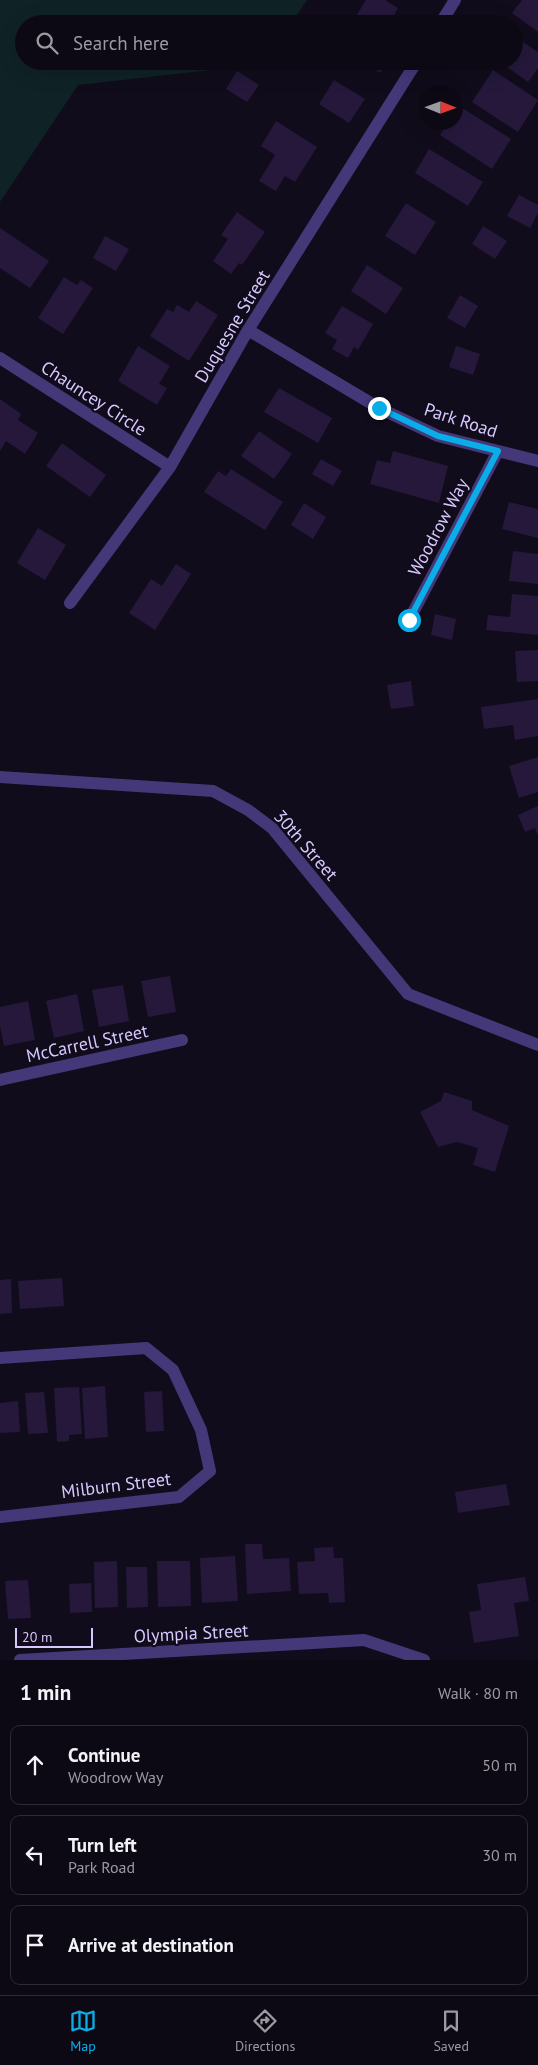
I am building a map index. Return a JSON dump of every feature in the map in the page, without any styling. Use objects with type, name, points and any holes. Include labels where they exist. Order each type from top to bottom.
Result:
[{"type":"street","points":[[446,15],[455,0]]},
{"type":"street","name":"Duquesne Street","points":[[70,603],[170,467],[248,330],[411,70]]},
{"type":"street","name":"Park Road","points":[[248,330],[379,408],[438,436],[538,461]]},
{"type":"street","name":"Chauncey Circle","points":[[0,358],[170,467]]},
{"type":"street","name":"Woodrow Way","points":[[409,620],[498,451]]},
{"type":"street","name":"30th Street","points":[[0,777],[213,791],[248,810],[272,828],[408,994],[538,1045]]},
{"type":"street","name":"McCarrell Street","points":[[0,1080],[182,1040]]},
{"type":"street","name":"Milburn Street","points":[[0,1358],[146,1348],[173,1370],[201,1430],[210,1471],[179,1497],[0,1517]]},
{"type":"street","name":"Olympia Street","points":[[20,1660],[364,1640],[424,1660]]},
{"type":"green space","points":[[0,0],[307,0],[297,15],[15,15],[15,70],[212,70],[78,85],[0,202]]},
{"type":"building","points":[[366,0],[385,0],[398,8],[394,15],[357,15]]},
{"type":"building","points":[[522,0],[538,0],[538,32],[523,21],[523,15],[512,13]]},
{"type":"building","points":[[523,42],[538,52],[538,68],[528,82],[511,70],[523,70]]},
{"type":"building","points":[[493,70],[538,100],[518,132],[472,102]]},
{"type":"building","points":[[237,71],[259,85],[247,102],[226,89]]},
{"type":"building","points":[[334,80],[365,99],[349,123],[319,104]]},
{"type":"building","points":[[463,109],[511,139],[492,169],[440,135],[443,130],[463,130]]},
{"type":"building","points":[[276,121],[317,147],[295,182],[285,176],[276,191],[259,181],[275,155],[261,146]]},
{"type":"building","points":[[429,149],[483,182],[468,206],[415,173]]},
{"type":"building","points":[[519,195],[538,205],[538,213],[530,228],[507,216]]},
{"type":"building","points":[[406,203],[436,222],[415,255],[385,236]]},
{"type":"building","points":[[237,212],[265,232],[242,265],[239,263],[231,274],[213,261],[228,239],[221,235]]},
{"type":"building","points":[[483,226],[507,241],[495,259],[472,244]]},
{"type":"building","points":[[0,228],[49,261],[30,288],[0,268]]},
{"type":"building","points":[[105,236],[129,249],[116,271],[93,258]]},
{"type":"building","points":[[367,265],[403,288],[386,314],[351,291]]},
{"type":"building","points":[[64,277],[77,285],[81,280],[93,288],[63,334],[38,318]]},
{"type":"building","points":[[460,295],[478,306],[465,328],[447,318]]},
{"type":"building","points":[[196,301],[218,315],[189,361],[150,336],[167,309],[173,312],[177,305],[189,312]]},
{"type":"building","points":[[342,306],[373,324],[358,350],[354,347],[348,358],[332,349],[337,340],[325,333]]},
{"type":"building","points":[[138,346],[170,366],[159,384],[167,388],[157,405],[118,381]]},
{"type":"building","points":[[456,346],[480,354],[473,375],[449,367]]},
{"type":"building","points":[[279,388],[332,418],[318,443],[264,412]]},
{"type":"building","points":[[0,399],[21,414],[18,420],[38,433],[25,454],[6,441],[0,451]]},
{"type":"building","points":[[259,431],[292,454],[274,479],[241,456]]},
{"type":"building","points":[[62,443],[106,475],[90,497],[46,466]]},
{"type":"building","points":[[393,451],[448,466],[439,503],[370,484],[377,460],[390,463]]},
{"type":"building","points":[[321,459],[342,471],[333,486],[312,474]]},
{"type":"building","points":[[231,469],[283,502],[265,530],[204,492],[218,471],[226,476]]},
{"type":"building","points":[[509,502],[538,509],[538,538],[502,529]]},
{"type":"building","points":[[304,503],[326,517],[313,539],[291,525]]},
{"type":"building","points":[[38,528],[66,545],[45,580],[17,563]]},
{"type":"building","points":[[513,551],[538,554],[538,584],[509,581]]},
{"type":"building","points":[[176,564],[191,574],[155,630],[129,613],[151,579],[162,586]]},
{"type":"building","points":[[512,594],[538,596],[538,635],[486,630],[488,615],[510,617]]},
{"type":"building","points":[[435,614],[456,619],[452,640],[431,635]]},
{"type":"building","points":[[538,650],[538,681],[517,682],[515,651]]},
{"type":"building","points":[[411,681],[414,706],[391,709],[387,685]]},
{"type":"building","points":[[538,699],[538,736],[515,740],[513,725],[484,729],[481,707]]},
{"type":"building","points":[[538,757],[538,792],[519,798],[509,766]]},
{"type":"building","points":[[538,806],[538,836],[535,828],[525,832],[518,815]]},
{"type":"building","points":[[170,976],[176,1012],[148,1017],[141,981]]},
{"type":"building","points":[[123,985],[129,1021],[99,1027],[92,990]]},
{"type":"building","points":[[77,994],[84,1031],[54,1038],[46,1001]]},
{"type":"building","points":[[28,1001],[35,1040],[4,1046],[0,1026],[0,1007]]},
{"type":"building","points":[[444,1092],[472,1101],[472,1110],[509,1126],[495,1172],[473,1165],[478,1148],[457,1142],[438,1147],[420,1112],[441,1101]]},
{"type":"building","points":[[62,1278],[64,1306],[20,1309],[18,1281]]},
{"type":"building","points":[[11,1279],[12,1313],[0,1314],[0,1280]]},
{"type":"building","points":[[105,1386],[108,1437],[85,1439],[82,1388]]},
{"type":"building","points":[[79,1387],[82,1434],[69,1435],[69,1441],[57,1442],[54,1388]]},
{"type":"building","points":[[162,1391],[164,1431],[146,1432],[144,1392]]},
{"type":"building","points":[[44,1392],[48,1433],[28,1434],[25,1393]]},
{"type":"building","points":[[18,1401],[20,1432],[0,1433],[0,1403]]},
{"type":"building","points":[[506,1484],[510,1505],[458,1513],[455,1492]]},
{"type":"building","points":[[245,1544],[262,1544],[263,1559],[289,1558],[291,1591],[247,1594]]},
{"type":"building","points":[[333,1547],[334,1558],[343,1558],[345,1602],[329,1603],[328,1593],[299,1594],[297,1562],[315,1561],[314,1548]]},
{"type":"building","points":[[235,1556],[238,1601],[202,1603],[200,1558]]},
{"type":"building","points":[[117,1561],[118,1607],[95,1608],[94,1562]]},
{"type":"building","points":[[157,1561],[190,1561],[191,1606],[158,1607]]},
{"type":"building","points":[[126,1567],[147,1567],[148,1607],[127,1608]]},
{"type":"building","points":[[525,1577],[529,1601],[514,1603],[519,1636],[474,1643],[469,1612],[481,1610],[477,1584]]},
{"type":"building","points":[[28,1580],[31,1618],[8,1619],[5,1581]]},
{"type":"building","points":[[91,1583],[92,1612],[70,1613],[69,1584]]},
{"type":"route","points":[[379,408],[438,436],[498,451],[409,620]]}]
